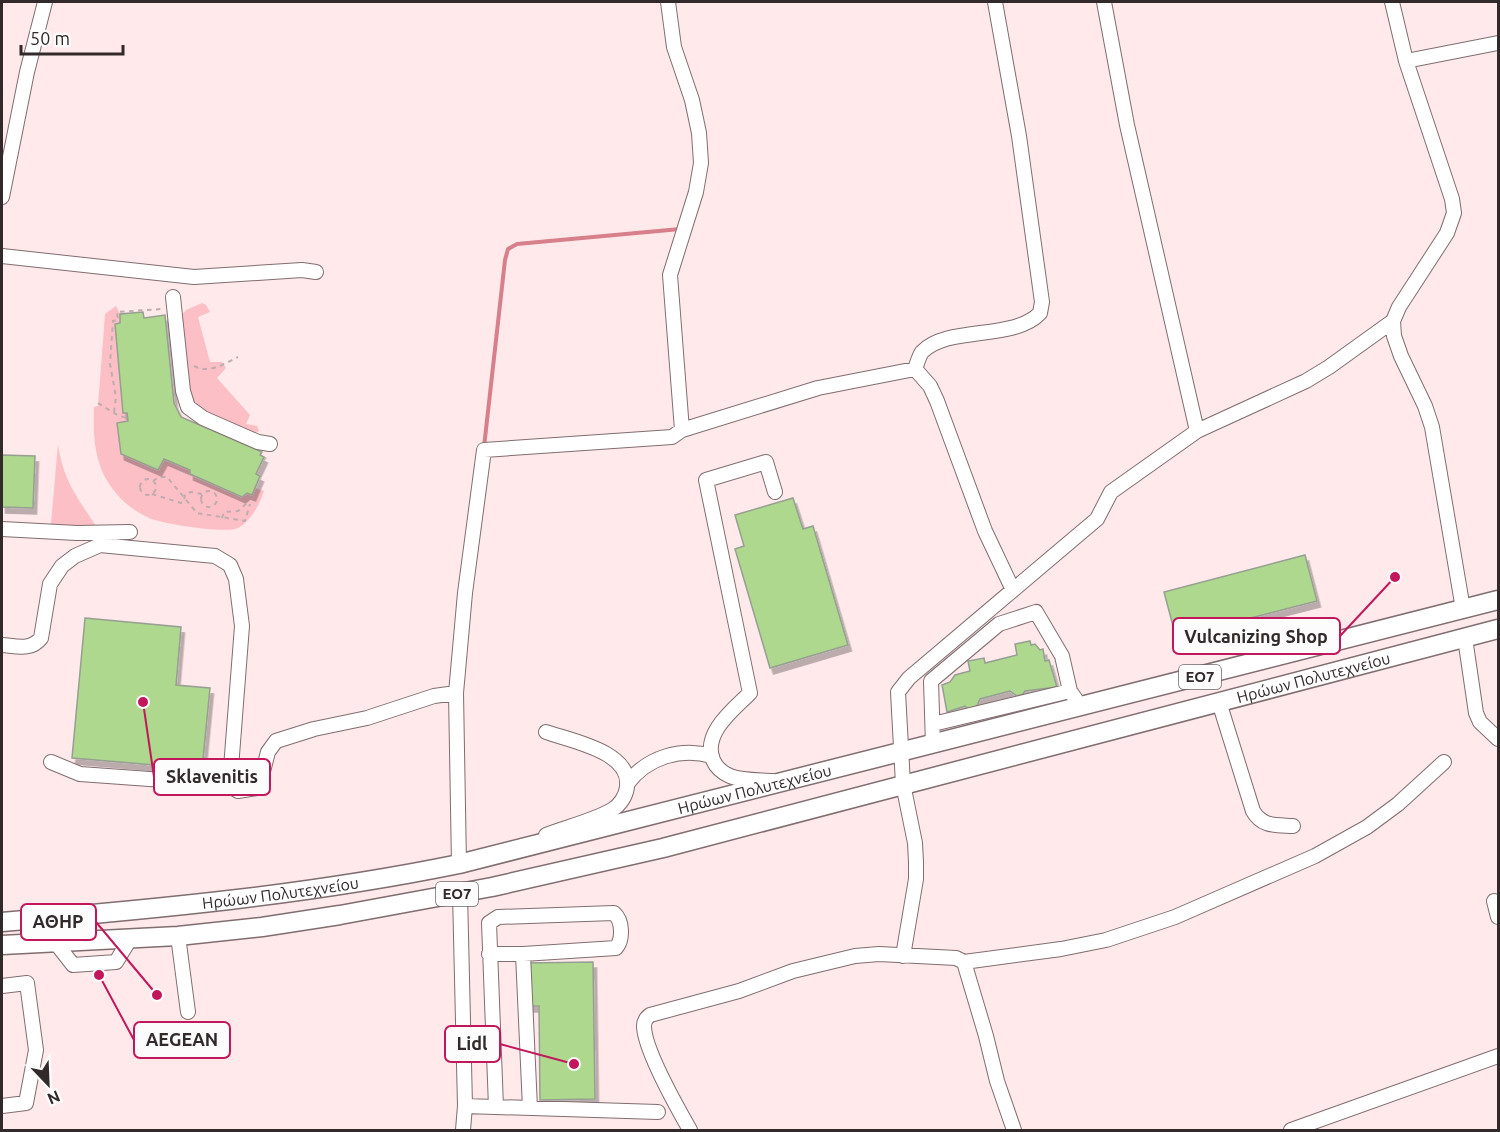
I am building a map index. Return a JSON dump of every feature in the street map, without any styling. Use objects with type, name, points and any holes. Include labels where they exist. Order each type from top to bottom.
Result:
[{"type":"main road","name":"Ηρώων Πολυτεχνείου","points":[[2,922],[201,904],[369,882],[459,864],[1498,600]]},
{"type":"main road","name":"Ηρώων Πολυτεχνείου","points":[[2,945],[178,936],[300,921],[460,893],[663,848],[1498,629]]},
{"type":"street","points":[[2,197],[27,72],[45,2]]},
{"type":"street","points":[[668,2],[674,47],[692,100],[699,133],[701,163],[696,192],[670,275],[682,430]]},
{"type":"street","points":[[915,369],[921,353],[932,345],[1025,324],[1040,313],[1042,302],[1020,147],[995,2]]},
{"type":"street","points":[[1104,2],[1127,125],[1197,431]]},
{"type":"street","points":[[1392,2],[1406,61],[1452,199],[1454,213],[1447,233],[1399,307],[1394,321],[1394,336],[1432,427],[1463,609]]},
{"type":"street","points":[[1406,61],[1498,44]]},
{"type":"street","points":[[2,256],[194,277],[302,270],[316,272]]},
{"type":"street","points":[[173,302],[184,397],[191,411],[252,440],[270,444]]},
{"type":"street","points":[[903,956],[916,870],[915,843],[903,784],[898,692],[919,668],[1097,519],[1111,492],[1197,431],[1306,381],[1394,321]]},
{"type":"street","points":[[459,864],[456,693],[465,593],[484,450],[672,437],[682,430],[818,388],[915,369]]},
{"type":"street","points":[[915,369],[930,386],[937,401],[985,531],[1013,590]]},
{"type":"street","points":[[775,492],[766,462],[706,480],[750,693],[716,730],[711,743],[712,756],[718,767],[729,776],[784,783]]},
{"type":"street","points":[[2,529],[77,533],[130,532]]},
{"type":"street","points":[[2,645],[26,647],[35,645],[41,638],[50,585],[62,566],[75,556],[100,545],[215,556],[230,565],[236,579],[242,626],[230,781],[232,787],[237,791],[257,788],[268,752],[276,741],[314,729],[367,718],[434,696],[456,693]]},
{"type":"street","points":[[933,745],[931,681],[999,624],[1036,612],[1062,656],[1070,691],[1081,707]]},
{"type":"street","points":[[1465,638],[1476,713],[1480,722],[1498,739]]},
{"type":"street","points":[[933,724],[1070,691]]},
{"type":"street","points":[[1219,702],[1257,818],[1272,825],[1293,826]]},
{"type":"street","points":[[488,857],[610,810],[624,797],[627,784],[623,767],[614,757],[546,732]]},
{"type":"street","points":[[627,784],[646,765],[668,755],[690,752],[712,756]]},
{"type":"street","points":[[51,762],[80,774],[205,783],[230,781]]},
{"type":"street","points":[[690,1131],[666,1086],[648,1044],[644,1027],[648,1017],[661,1011],[739,991],[823,963],[855,956],[956,958],[964,962],[1061,949],[1106,940],[1175,917],[1315,856],[1367,827],[1398,804],[1444,762]]},
{"type":"street","points":[[460,893],[465,1106],[463,1131]]},
{"type":"street","points":[[1494,901],[1498,917]]},
{"type":"street","points":[[489,954],[616,948],[621,939],[618,917],[609,912],[498,917],[489,923],[489,954],[496,1107]]},
{"type":"street","points":[[178,936],[188,1012]]},
{"type":"street","points":[[523,954],[530,1108]]},
{"type":"street","points":[[964,962],[997,1081],[1014,1131]]},
{"type":"street","points":[[2,986],[27,983],[36,1050],[26,1103],[2,1106]]},
{"type":"street","points":[[1291,1131],[1498,1056]]},
{"type":"street","points":[[465,1106],[658,1112]]},
{"type":"path","points":[[114,412],[116,397],[110,364],[113,321],[118,320],[117,312],[173,302]]},
{"type":"path","points":[[180,363],[204,370],[217,367],[238,357]]},
{"type":"path","points":[[98,403],[128,418]]},
{"type":"path","points":[[202,494],[203,505],[209,507],[216,504],[217,497],[207,492],[202,494],[189,492],[185,494],[184,498],[181,503],[152,494],[145,495],[140,487],[146,479],[153,481],[159,477],[167,477],[184,498],[197,513],[222,518],[245,521],[250,504],[247,503],[238,511],[224,512],[222,518]]},
{"type":"path","points":[[152,494],[156,489],[153,481]]},
{"type":"shaded area","points":[[202,303],[210,312],[198,317],[210,362],[222,362],[226,368],[217,378],[250,415],[246,424],[257,426],[259,431],[254,434],[209,416],[195,405],[190,397],[181,316],[186,310]]},
{"type":"shaded area","points":[[116,306],[120,314],[120,323],[115,324],[123,413],[127,413],[128,421],[117,423],[121,454],[157,470],[164,459],[190,470],[190,474],[242,497],[247,493],[252,495],[255,488],[264,491],[251,516],[238,528],[221,530],[194,528],[149,518],[123,501],[103,473],[96,452],[94,407],[98,406],[105,314]]},
{"type":"shaded area","points":[[58,444],[67,478],[96,526],[51,524]]},
{"type":"building","points":[[143,312],[144,318],[165,315],[174,403],[181,417],[262,452],[260,455],[264,457],[256,474],[260,476],[252,495],[247,493],[242,497],[190,474],[190,470],[164,459],[158,470],[121,454],[117,423],[128,421],[127,413],[123,413],[115,324],[120,323],[120,314]]},
{"type":"building","points":[[2,455],[35,456],[33,508],[2,507]]},
{"type":"building","points":[[793,498],[803,529],[813,526],[848,645],[770,668],[735,549],[744,546],[735,515]]},
{"type":"building","points":[[1305,555],[1317,601],[1176,637],[1164,592]]},
{"type":"building","points":[[85,618],[181,627],[176,685],[210,688],[202,769],[72,758]]},
{"type":"building","points":[[1030,641],[1031,645],[1035,644],[1040,650],[1043,649],[1045,661],[1049,660],[1057,687],[1025,691],[1017,696],[1010,691],[980,699],[977,706],[968,709],[965,706],[947,712],[942,685],[950,682],[955,675],[970,671],[968,661],[984,658],[985,663],[1017,655],[1015,644]]},
{"type":"building","points":[[593,962],[595,1099],[540,1100],[539,1006],[526,1006],[525,963]]},
{"type":"waterway","points":[[484,447],[508,249],[517,244],[680,229]]},
{"type":"place","name":"Vulcanizing Shop","points":[[1395,577]]},
{"type":"place","name":"Sklavenitis","points":[[143,702]]},
{"type":"place","name":"AEGEAN","points":[[99,975]]},
{"type":"place","name":"ΑΘΗΡ","points":[[157,995]]},
{"type":"place","name":"Lidl","points":[[574,1064]]}]
